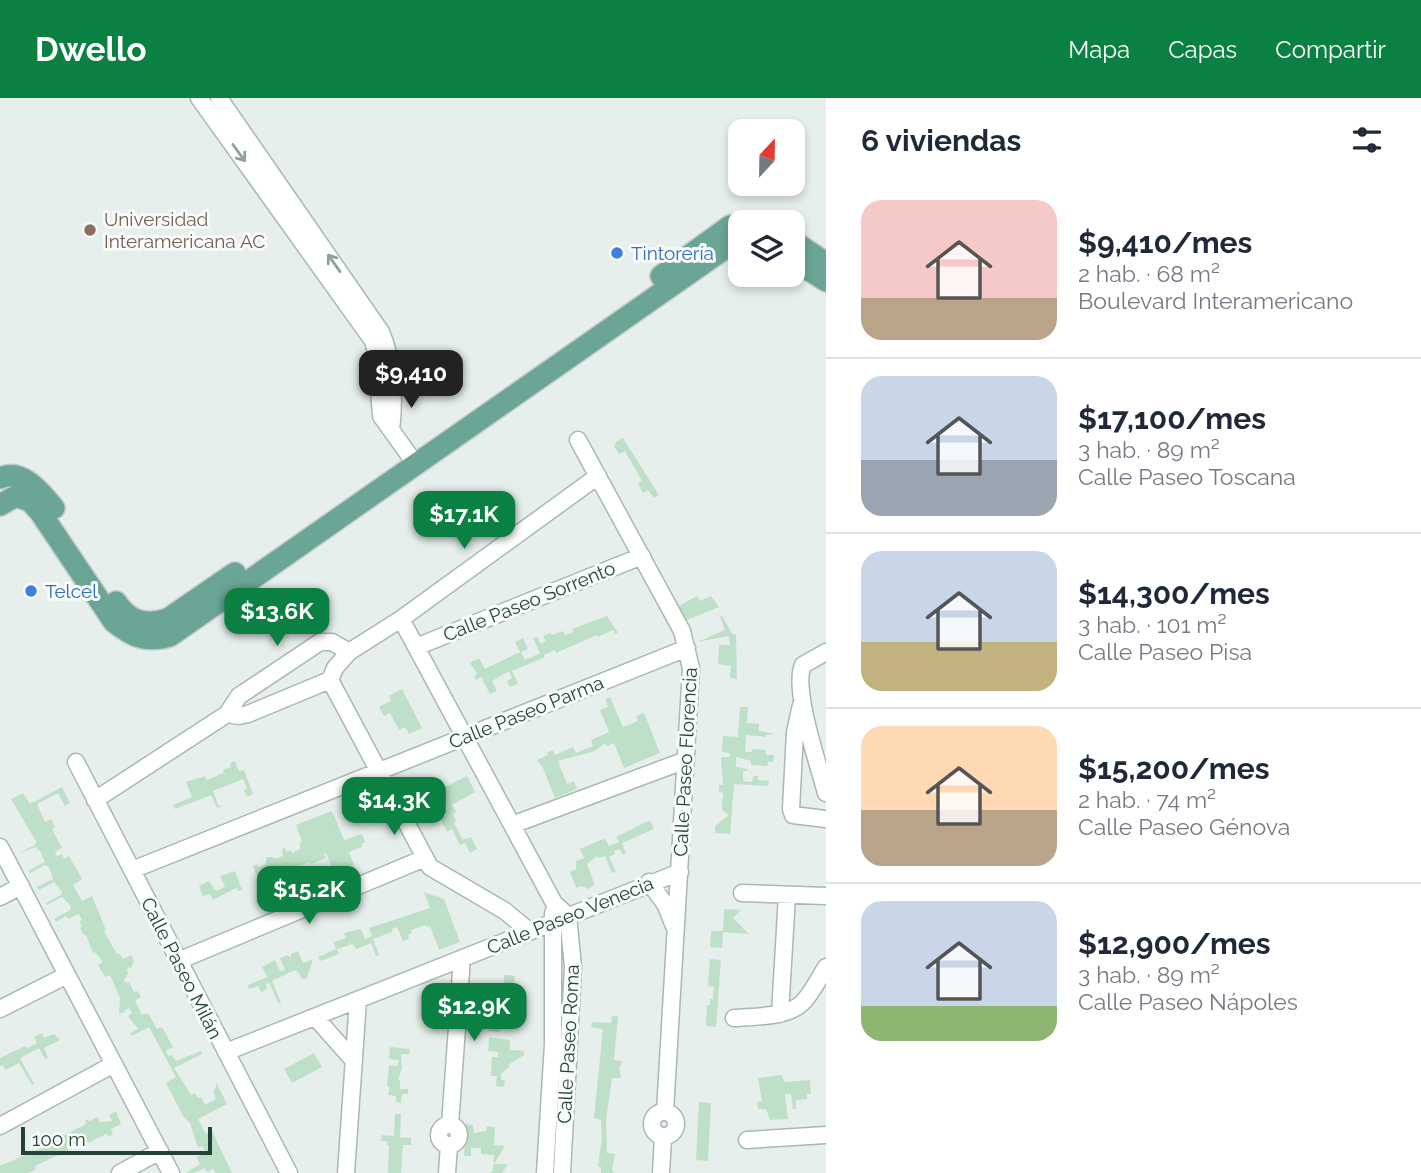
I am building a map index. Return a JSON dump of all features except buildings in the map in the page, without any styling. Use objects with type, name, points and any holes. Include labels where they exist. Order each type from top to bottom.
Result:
[{"type":"main road","points":[[0,478],[8,474],[23,478],[52,505],[120,608],[129,617],[142,623],[156,623],[168,619],[409,454],[728,227]]},
{"type":"main road","points":[[6,501],[23,497],[40,512],[114,622],[130,635],[143,640],[170,636],[728,247]]},
{"type":"main road","points":[[805,249],[826,263]]},
{"type":"main road","points":[[805,268],[826,281]]},
{"type":"street","points":[[199,98],[288,210]]},
{"type":"street","points":[[219,98],[288,210],[380,342],[381,416],[409,454]]},
{"type":"street","name":"Calle Paseo Florencia","points":[[578,440],[682,631],[691,668],[665,1112],[656,1115],[652,1123],[655,1132],[663,1136],[661,1173]]},
{"type":"street","points":[[228,714],[248,714],[330,680],[335,668],[349,652],[401,619],[598,476]]},
{"type":"street","name":"Calle Paseo Sorrento","points":[[416,647],[642,556]]},
{"type":"street","points":[[401,619],[554,903],[568,916]]},
{"type":"street","points":[[95,800],[228,714],[239,696],[320,642],[332,642],[349,652]]},
{"type":"street","name":"Calle Paseo Parma","points":[[132,870],[687,648]]},
{"type":"street","points":[[826,652],[803,665],[801,670],[802,703],[826,793]]},
{"type":"street","points":[[330,680],[430,867],[505,911],[529,932]]},
{"type":"street","points":[[802,703],[795,732],[791,809],[793,815],[802,818],[826,819]]},
{"type":"street","points":[[512,825],[686,760]]},
{"type":"street","name":"Calle Paseo Milán","points":[[76,762],[289,1173]]},
{"type":"street","points":[[1,853],[21,886],[171,1173]]},
{"type":"street","points":[[178,961],[425,858]]},
{"type":"street","name":"Calle Paseo Venecia","points":[[226,1052],[649,882],[680,872]]},
{"type":"street","points":[[649,882],[666,904],[676,931]]},
{"type":"street","points":[[0,897],[21,886]]},
{"type":"street","points":[[741,893],[826,896]]},
{"type":"street","points":[[780,1014],[787,895]]},
{"type":"street","name":"Calle Paseo Roma","points":[[545,1173],[554,1044],[551,922],[554,903]]},
{"type":"street","name":"Calle Paseo Roma","points":[[562,1173],[573,967],[568,916]]},
{"type":"street","points":[[447,1173],[449,1145],[456,1143],[459,1136],[457,1128],[450,1125],[462,958]]},
{"type":"street","points":[[734,1018],[780,1014],[804,1002],[826,967]]},
{"type":"street","points":[[0,1009],[68,975]]},
{"type":"street","points":[[346,1173],[358,1000]]},
{"type":"street","points":[[315,1017],[354,1061]]},
{"type":"street","points":[[0,1126],[114,1064]]},
{"type":"street","points":[[747,1140],[826,1135]]},
{"type":"street","points":[[120,1173],[160,1151]]},
{"type":"green space","points":[[623,438],[659,495],[654,498],[648,490],[643,493],[638,484],[642,481],[625,451],[619,454],[614,446]]},
{"type":"green space","points":[[697,596],[700,601],[711,596],[719,607],[687,620],[679,606]]},
{"type":"green space","points":[[607,616],[618,633],[615,634],[613,630],[556,653],[555,650],[512,671],[518,684],[510,687],[507,681],[512,678],[509,671],[492,681],[497,691],[490,694],[481,677],[476,680],[474,676],[477,674],[470,663],[479,658],[485,669],[520,652],[515,642],[523,638],[528,649],[521,652],[525,660],[540,653],[533,638],[537,637],[541,644],[546,641],[543,636],[563,631],[565,635],[573,632],[572,629]]},
{"type":"green space","points":[[722,616],[733,635],[736,634],[737,679],[730,678],[731,666],[718,664],[719,645],[730,645],[729,636],[697,642],[725,630],[720,617]]},
{"type":"green space","points":[[402,689],[422,728],[409,734],[405,727],[399,730],[390,713],[384,716],[379,707],[391,701],[389,696]]},
{"type":"green space","points":[[610,697],[623,727],[638,721],[636,716],[644,713],[660,753],[624,768],[614,743],[607,746],[605,743],[595,751],[558,761],[567,784],[574,781],[577,789],[555,798],[537,760],[553,750],[555,755],[573,747],[576,753],[593,746],[591,740],[609,732],[600,710],[608,707],[605,699]]},
{"type":"green space","points":[[740,707],[748,707],[747,723],[759,724],[759,731],[775,734],[766,737],[746,735],[745,752],[752,752],[752,749],[766,750],[766,755],[774,755],[773,762],[768,762],[767,766],[751,765],[751,761],[736,757],[736,767],[748,769],[743,771],[743,781],[752,782],[753,776],[758,776],[758,780],[769,781],[768,786],[734,784],[730,834],[715,833],[715,826],[729,815],[722,810],[723,793],[719,792],[719,785],[723,785],[721,757],[730,757],[730,753],[722,752],[723,736],[738,737]]},
{"type":"green space","points":[[235,761],[239,771],[244,770],[253,794],[247,797],[243,779],[213,791],[218,805],[222,806],[217,808],[211,795],[175,809],[173,805],[192,797],[186,782],[205,776],[207,780],[223,773],[223,770],[231,767],[230,763]]},
{"type":"green space","points":[[467,776],[475,792],[452,805],[456,812],[453,814],[456,821],[454,823],[463,840],[471,837],[477,849],[470,853],[465,843],[460,845],[452,829],[447,832],[440,818],[446,815],[445,811],[448,809],[438,792],[416,802],[413,790],[432,781],[437,791]]},
{"type":"green space","points":[[62,787],[70,803],[65,806],[58,793],[37,804],[45,822],[51,819],[55,827],[52,829],[62,848],[55,852],[57,856],[62,854],[64,859],[69,856],[82,879],[73,885],[82,901],[92,896],[106,930],[104,931],[117,954],[123,959],[131,955],[134,961],[131,968],[128,967],[129,972],[124,980],[129,982],[134,992],[138,991],[141,997],[135,1001],[142,1015],[148,1013],[157,1029],[162,1027],[173,1047],[166,1051],[168,1056],[172,1055],[176,1061],[201,1051],[202,1054],[174,1068],[191,1095],[195,1093],[198,1098],[201,1097],[205,1105],[216,1099],[213,1091],[216,1082],[227,1104],[198,1119],[206,1134],[212,1131],[232,1173],[216,1173],[213,1169],[207,1172],[205,1168],[186,1173],[200,1164],[196,1157],[206,1152],[202,1146],[198,1148],[190,1123],[183,1116],[166,1083],[176,1077],[149,1027],[132,1036],[130,1033],[138,1029],[128,1016],[132,1013],[129,1007],[119,1013],[120,998],[110,975],[105,977],[98,965],[103,962],[93,953],[80,928],[82,927],[79,921],[82,920],[79,914],[68,919],[66,916],[56,922],[54,919],[70,910],[71,906],[62,897],[47,905],[46,903],[62,892],[54,882],[39,890],[37,887],[53,879],[49,867],[45,865],[30,873],[28,871],[45,862],[40,851],[36,847],[19,853],[35,845],[36,841],[11,799],[23,793],[30,804]]},
{"type":"green space","points":[[332,811],[344,840],[362,834],[365,842],[362,847],[349,852],[356,871],[337,879],[326,853],[326,858],[311,864],[310,862],[276,874],[273,868],[256,875],[253,866],[266,864],[266,857],[275,859],[283,856],[282,849],[285,848],[292,853],[300,849],[302,842],[296,825]]},
{"type":"green space","points":[[650,820],[654,829],[622,843],[626,853],[623,855],[619,849],[609,857],[616,872],[612,873],[605,856],[597,856],[587,864],[595,885],[588,889],[582,886],[576,888],[570,872],[576,869],[576,861],[584,858],[580,849],[603,839],[609,846],[619,842],[616,837]]},
{"type":"green space","points":[[235,871],[242,890],[238,891],[236,888],[213,900],[210,894],[203,896],[199,886],[209,881],[216,891],[225,887],[220,876]]},
{"type":"green space","points":[[424,892],[444,899],[460,942],[439,950],[430,926],[411,930],[409,939],[403,941],[397,927],[392,929],[392,932],[373,939],[379,955],[376,956],[371,943],[356,949],[353,944],[337,949],[339,954],[320,961],[318,957],[336,949],[334,942],[346,938],[344,933],[361,929],[365,939],[372,936],[369,928],[430,908]]},
{"type":"green space","points":[[724,909],[741,910],[733,918],[749,934],[723,932],[722,948],[710,947],[711,931],[723,931]]},
{"type":"green space","points":[[298,951],[303,963],[313,959],[307,978],[302,980],[295,970],[272,981],[281,1003],[279,1004],[269,983],[266,984],[267,989],[261,992],[258,986],[249,989],[248,985],[267,977],[262,967],[275,960],[280,971],[285,970],[280,958],[288,955],[291,957],[291,954]]},
{"type":"green space","points":[[710,959],[721,960],[716,1027],[706,1026],[707,1005],[710,1005],[710,999],[713,999],[714,987],[708,986]]},
{"type":"green space","points":[[504,975],[515,976],[513,994],[510,995],[511,1014],[502,1013],[500,1032],[489,1031],[495,1001],[498,1001],[499,983],[504,983]]},
{"type":"green space","points":[[612,1016],[618,1016],[614,1060],[622,1061],[619,1067],[621,1078],[612,1078],[606,1120],[607,1153],[615,1154],[612,1171],[614,1173],[601,1173],[601,1167],[598,1167],[602,1138],[601,1120],[594,1118],[603,1029],[591,1027],[592,1022],[611,1023]]},
{"type":"green space","points":[[42,1033],[44,1038],[54,1034],[60,1040],[44,1048],[48,1058],[45,1059],[39,1048],[20,1058],[34,1084],[32,1085],[19,1063],[6,1070],[0,1066],[0,1058],[37,1043],[34,1037]]},
{"type":"green space","points":[[489,1037],[510,1040],[510,1050],[524,1051],[524,1055],[508,1065],[510,1066],[501,1074],[501,1080],[505,1080],[504,1087],[496,1086],[497,1076],[491,1076],[492,1057],[498,1057],[498,1052],[488,1051]]},
{"type":"green space","points":[[390,1047],[410,1049],[409,1054],[401,1054],[402,1068],[398,1080],[400,1089],[408,1089],[408,1094],[402,1094],[401,1103],[396,1102],[396,1096],[388,1095],[389,1065],[398,1066],[399,1060],[389,1059]]},
{"type":"green space","points":[[314,1053],[322,1067],[292,1083],[284,1069]]},
{"type":"green space","points":[[782,1075],[784,1082],[810,1080],[811,1094],[807,1094],[807,1099],[796,1100],[796,1109],[793,1109],[791,1094],[785,1094],[788,1119],[770,1120],[766,1109],[758,1109],[757,1102],[762,1101],[758,1078]]},
{"type":"green space","points":[[699,1102],[711,1103],[708,1161],[696,1160]]},
{"type":"green space","points":[[116,1111],[121,1124],[111,1129],[113,1134],[109,1137],[106,1134],[88,1143],[84,1138],[67,1147],[69,1150],[35,1166],[36,1169],[29,1173],[0,1173],[0,1166],[62,1139],[61,1137],[86,1124],[88,1119],[89,1122],[97,1117],[100,1122],[112,1121],[109,1115]]},
{"type":"green space","points":[[395,1114],[401,1114],[400,1137],[411,1138],[411,1145],[403,1145],[401,1173],[388,1173],[389,1145],[387,1141],[381,1141],[382,1135],[394,1136]]},
{"type":"green space","points":[[465,1124],[473,1125],[474,1133],[486,1131],[487,1126],[495,1127],[494,1145],[505,1146],[494,1164],[508,1164],[502,1173],[489,1173],[493,1171],[494,1155],[481,1154],[481,1148],[471,1148],[471,1156],[464,1156]]},
{"type":"place","name":"Universidad Interamericana AC","points":[[90,230]]},
{"type":"place","name":"Tintorería","points":[[617,253]]},
{"type":"place","name":"Telcel","points":[[31,591]]}]
